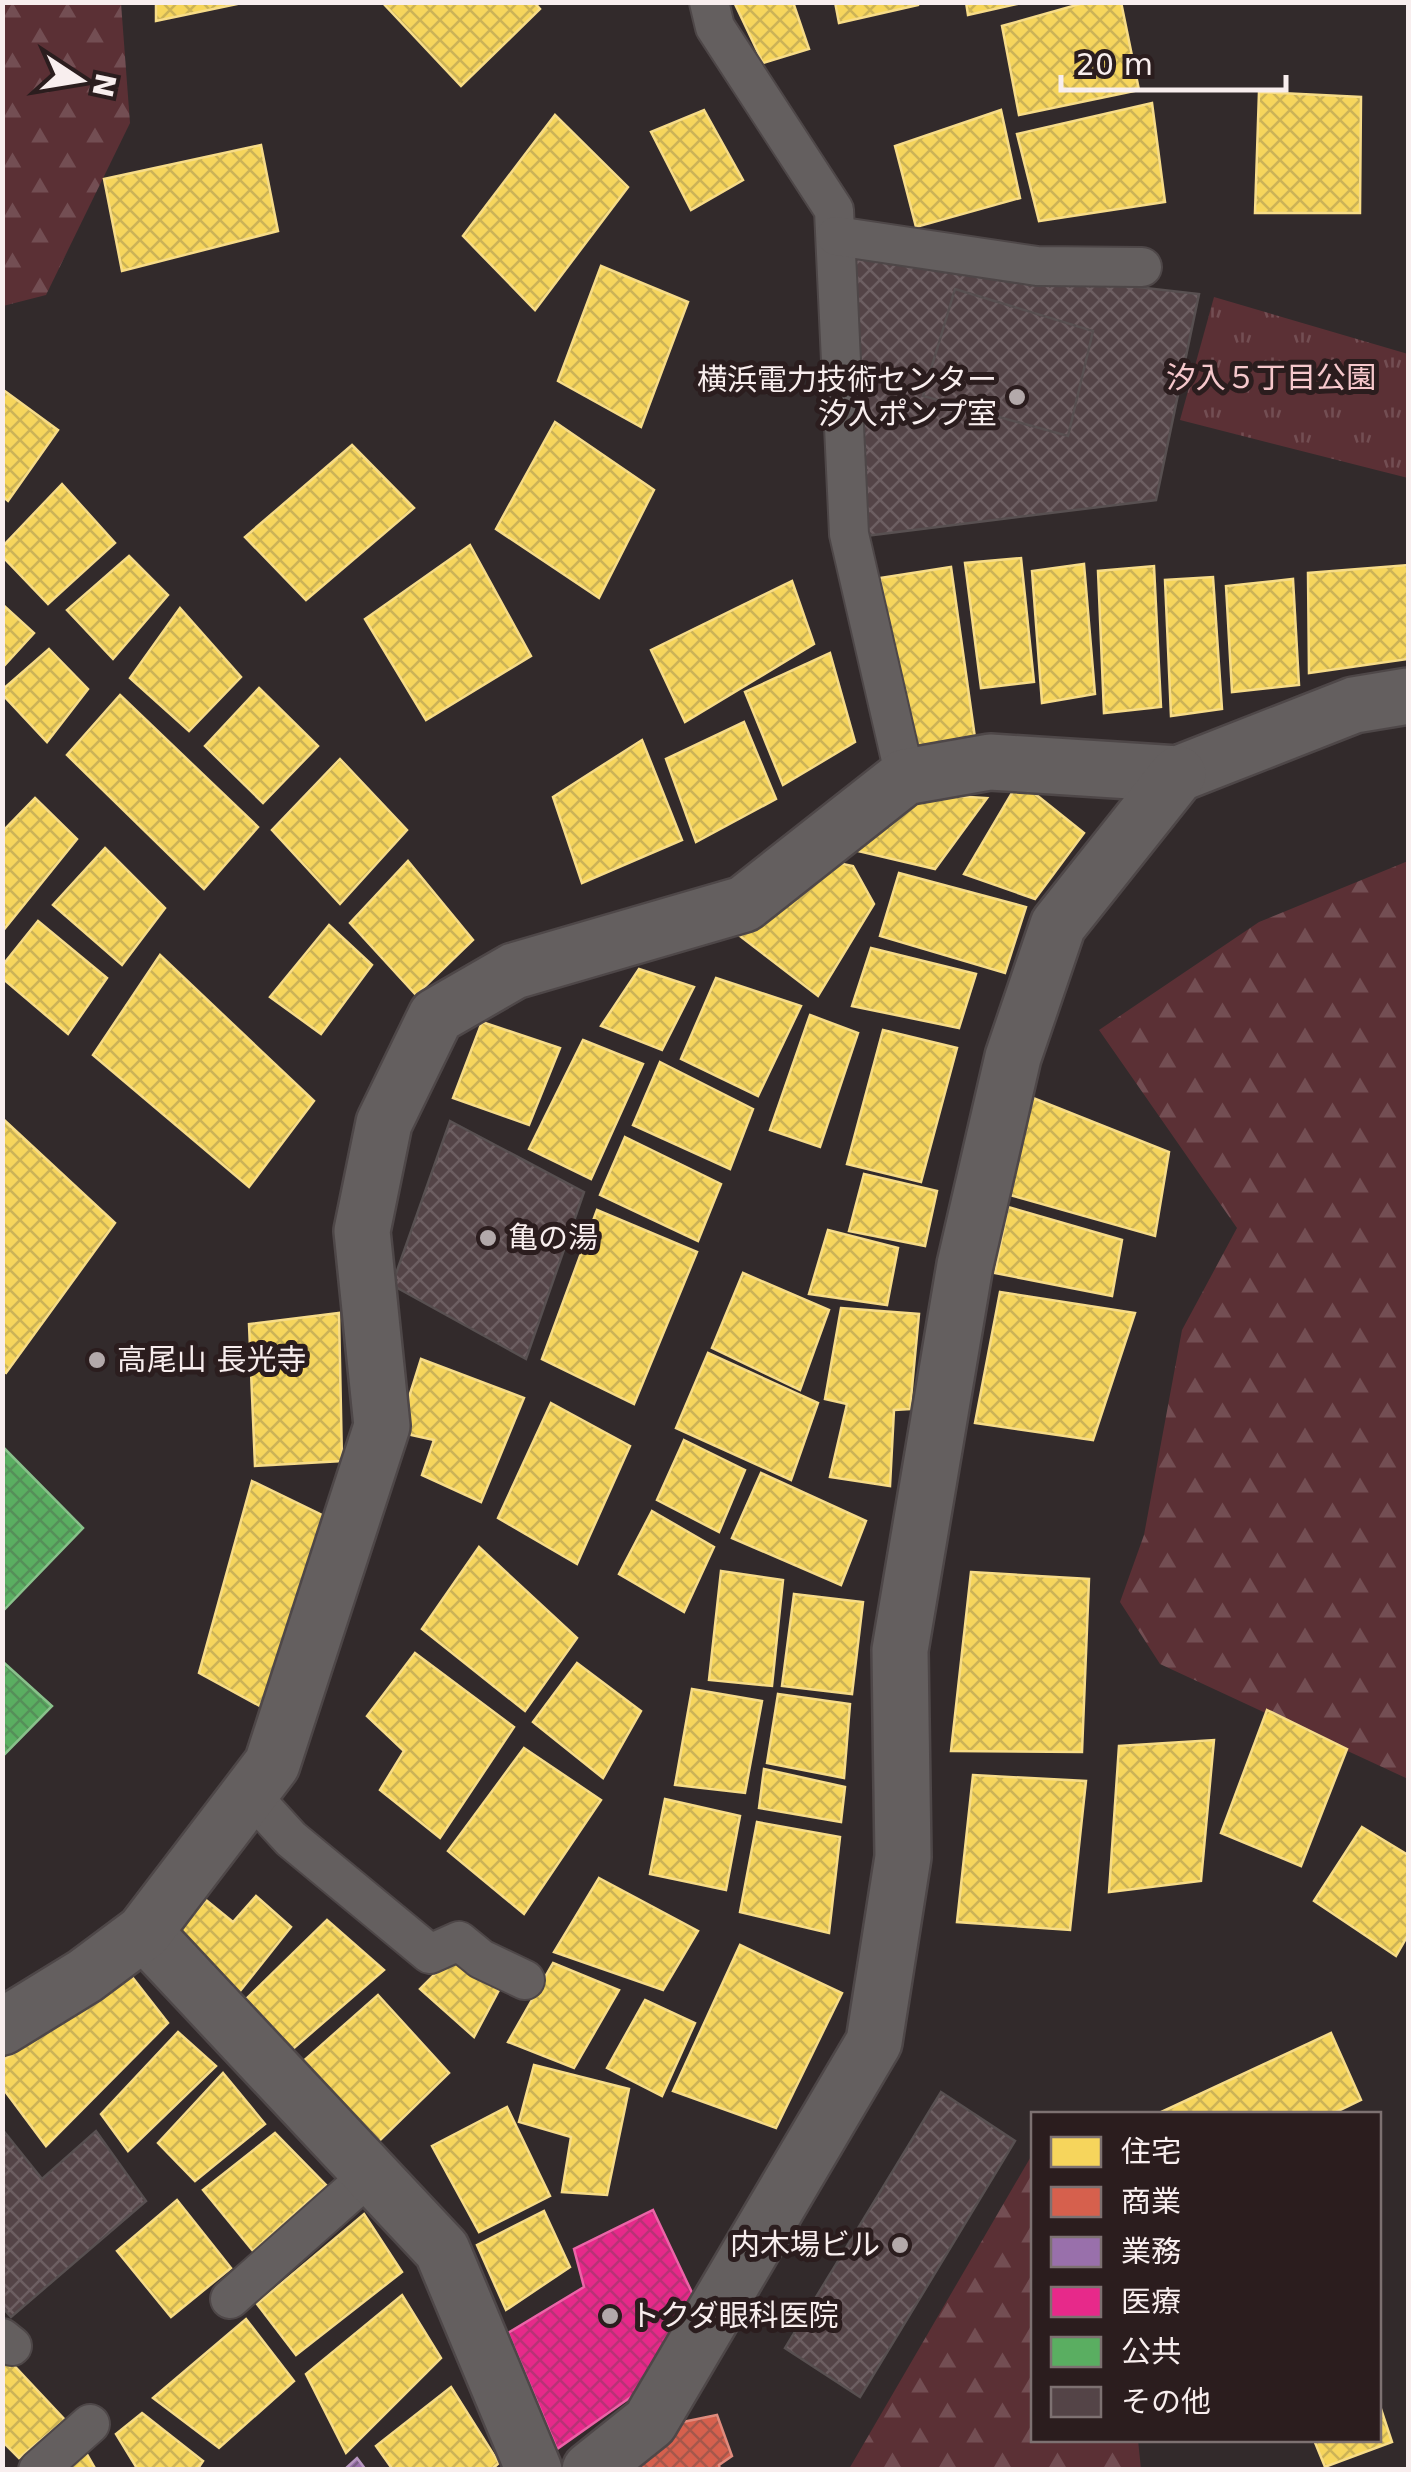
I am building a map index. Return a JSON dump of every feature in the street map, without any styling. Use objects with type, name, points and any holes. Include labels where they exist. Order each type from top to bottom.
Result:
[{"type":"street","points":[[2,2027],[85,1976],[144,1932],[272,1764],[382,1426],[362,1231],[384,1122],[436,1016],[514,971],[744,904],[905,777],[990,762],[1178,774],[1354,705],[1408,696]]},
{"type":"street","points":[[590,2470],[650,2422],[874,2042],[903,1856],[900,1650],[965,1265],[1013,1057],[1058,925],[1178,774]]},
{"type":"street","points":[[144,1932],[442,2250],[534,2470]]},
{"type":"lane","points":[[709,2],[715,28],[834,210],[849,534],[905,777]]},
{"type":"lane","points":[[836,236],[1037,266],[1142,267]]},
{"type":"lane","points":[[249,1793],[291,1838],[430,1954],[459,1942],[481,1959],[526,1980]]},
{"type":"lane","points":[[230,2299],[372,2174]]},
{"type":"lane","points":[[38,2470],[90,2424]]},
{"type":"green space","points":[[2,3],[121,3],[130,123],[46,295],[3,306]]},
{"type":"green space","name":"汐入５丁目公園","points":[[1214,297],[1408,354],[1408,478],[1180,420]]},
{"type":"green space","points":[[1408,861],[1408,1779],[1160,1664],[1120,1602],[1144,1535],[1182,1330],[1237,1228],[1099,1030],[1259,922]]},
{"type":"green space","points":[[1031,2156],[1031,2442],[1138,2442],[1141,2469],[849,2469]]},
{"type":"building: 住宅","points":[[156,2],[242,2],[242,3],[156,21]]},
{"type":"building: 住宅","points":[[382,2],[534,2],[540,9],[461,86]]},
{"type":"building: 住宅","points":[[734,2],[793,2],[809,49],[763,63]]},
{"type":"building: 住宅","points":[[835,2],[918,2],[918,5],[839,23]]},
{"type":"building: 住宅","points":[[966,2],[1026,2],[968,15]]},
{"type":"building: 住宅","points":[[1087,2],[1121,2],[1139,90],[1019,115],[1002,26]]},
{"type":"building: 住宅","points":[[1259,92],[1361,97],[1360,213],[1255,213]]},
{"type":"building: 住宅","points":[[1152,103],[1165,202],[1039,221],[1017,134]]},
{"type":"building: 住宅","points":[[704,110],[743,180],[691,210],[651,132]]},
{"type":"building: 住宅","points":[[1001,110],[1020,198],[916,227],[895,146]]},
{"type":"building: 住宅","points":[[555,115],[628,187],[535,310],[463,236]]},
{"type":"building: 住宅","points":[[261,145],[278,231],[122,271],[104,179]]},
{"type":"building: 住宅","points":[[601,266],[688,302],[641,427],[558,381]]},
{"type":"building: 住宅","points":[[2,389],[58,430],[8,501],[2,496]]},
{"type":"building: 住宅","points":[[555,422],[654,490],[599,598],[496,529]]},
{"type":"building: 住宅","points":[[352,445],[414,508],[306,600],[245,537]]},
{"type":"building: 住宅","points":[[62,484],[115,543],[48,604],[2,556],[2,547]]},
{"type":"building: 住宅","points":[[470,545],[531,656],[426,720],[365,619]]},
{"type":"building: 住宅","points":[[129,556],[168,595],[113,659],[67,610]]},
{"type":"building: 住宅","points":[[1021,558],[1034,682],[981,688],[965,563]]},
{"type":"building: 住宅","points":[[1084,564],[1095,694],[1042,703],[1032,571]]},
{"type":"building: 住宅","points":[[1408,565],[1408,659],[1309,673],[1308,573]]},
{"type":"building: 住宅","points":[[1154,566],[1161,707],[1104,713],[1098,571]]},
{"type":"building: 住宅","points":[[951,567],[976,745],[914,754],[880,578]]},
{"type":"building: 住宅","points":[[1213,577],[1222,709],[1171,716],[1165,580]]},
{"type":"building: 住宅","points":[[1293,579],[1299,685],[1232,692],[1226,586]]},
{"type":"building: 住宅","points":[[792,581],[814,644],[685,722],[651,650]]},
{"type":"building: 住宅","points":[[2,604],[34,633],[2,668]]},
{"type":"building: 住宅","points":[[180,608],[241,677],[189,731],[130,678]]},
{"type":"building: 住宅","points":[[49,649],[88,689],[47,742],[2,690]]},
{"type":"building: 住宅","points":[[830,653],[855,742],[783,785],[745,692]]},
{"type":"building: 住宅","points":[[259,688],[318,746],[263,803],[205,746]]},
{"type":"building: 住宅","points":[[120,695],[258,827],[204,889],[67,755]]},
{"type":"building: 住宅","points":[[744,722],[776,799],[696,842],[666,759]]},
{"type":"building: 住宅","points":[[642,740],[682,840],[582,883],[553,797]]},
{"type":"building: 住宅","points":[[340,759],[407,830],[340,904],[272,830]]},
{"type":"building: 住宅","points":[[1019,781],[1084,833],[1035,899],[964,874]]},
{"type":"building: 住宅","points":[[920,794],[987,798],[935,869],[849,849]]},
{"type":"building: 住宅","points":[[35,798],[77,839],[2,932],[2,832]]},
{"type":"building: 住宅","points":[[105,848],[165,908],[122,965],[53,905]]},
{"type":"building: 住宅","points":[[819,859],[853,866],[874,904],[818,996],[736,933]]},
{"type":"building: 住宅","points":[[408,861],[473,940],[416,995],[350,923]]},
{"type":"building: 住宅","points":[[899,873],[1026,907],[1005,973],[880,936]]},
{"type":"building: 住宅","points":[[38,921],[107,978],[68,1034],[2,978],[2,966]]},
{"type":"building: 住宅","points":[[329,925],[372,965],[321,1034],[270,997]]},
{"type":"building: 住宅","points":[[871,948],[976,974],[959,1028],[852,1006]]},
{"type":"building: 住宅","points":[[160,955],[314,1101],[249,1187],[93,1055]]},
{"type":"building: 住宅","points":[[639,969],[694,987],[662,1050],[601,1026]]},
{"type":"building: 住宅","points":[[716,978],[801,1006],[758,1096],[681,1059]]},
{"type":"building: 住宅","points":[[810,1015],[858,1033],[820,1147],[770,1130]]},
{"type":"building: 住宅","points":[[482,1022],[560,1048],[529,1125],[453,1098]]},
{"type":"building: 住宅","points":[[883,1030],[957,1048],[921,1182],[847,1164]]},
{"type":"building: 住宅","points":[[583,1040],[643,1064],[591,1179],[529,1149]]},
{"type":"building: 住宅","points":[[660,1062],[753,1109],[730,1169],[633,1125]]},
{"type":"building: 住宅","points":[[1028,1096],[1169,1152],[1155,1236],[1010,1195]]},
{"type":"building: 住宅","points":[[2,1118],[115,1223],[6,1373],[2,1371]]},
{"type":"building: 住宅","points":[[625,1137],[721,1184],[698,1241],[600,1195]]},
{"type":"building: 住宅","points":[[864,1174],[937,1191],[925,1246],[849,1231]]},
{"type":"building: 住宅","points":[[1008,1207],[1122,1240],[1112,1296],[995,1273]]},
{"type":"building: 住宅","points":[[597,1210],[697,1252],[634,1404],[542,1359]]},
{"type":"building: 住宅","points":[[828,1230],[898,1248],[887,1305],[809,1294]]},
{"type":"building: 住宅","points":[[743,1273],[829,1310],[800,1390],[712,1348]]},
{"type":"building: 住宅","points":[[1000,1292],[1135,1313],[1093,1440],[975,1423]]},
{"type":"building: 住宅","points":[[841,1308],[919,1314],[910,1409],[894,1410],[890,1486],[830,1477],[847,1404],[825,1399]]},
{"type":"building: 住宅","points":[[339,1313],[342,1461],[255,1466],[249,1324]]},
{"type":"building: 住宅","points":[[708,1353],[818,1403],[791,1480],[676,1428]]},
{"type":"building: 住宅","points":[[421,1359],[524,1398],[481,1502],[422,1475],[434,1440],[398,1432]]},
{"type":"building: 住宅","points":[[551,1403],[630,1446],[577,1564],[498,1518]]},
{"type":"building: 住宅","points":[[684,1440],[745,1470],[719,1532],[657,1500]]},
{"type":"building: 住宅","points":[[761,1473],[866,1521],[841,1585],[732,1538]]},
{"type":"building: 住宅","points":[[252,1481],[328,1518],[267,1710],[199,1673]]},
{"type":"building: 住宅","points":[[652,1511],[714,1547],[684,1612],[619,1574]]},
{"type":"building: 住宅","points":[[479,1547],[577,1638],[525,1711],[422,1629]]},
{"type":"building: 住宅","points":[[721,1571],[783,1580],[772,1686],[709,1680]]},
{"type":"building: 住宅","points":[[971,1572],[1089,1579],[1082,1752],[951,1751]]},
{"type":"building: 住宅","points":[[794,1594],[863,1602],[852,1694],[782,1686]]},
{"type":"building: 住宅","points":[[415,1653],[514,1727],[440,1838],[380,1790],[404,1751],[367,1716]]},
{"type":"building: 住宅","points":[[577,1663],[641,1711],[603,1778],[533,1722]]},
{"type":"building: 住宅","points":[[692,1689],[762,1701],[745,1793],[675,1785]]},
{"type":"building: 住宅","points":[[778,1694],[850,1704],[844,1778],[767,1763]]},
{"type":"building: 住宅","points":[[1267,1710],[1347,1749],[1301,1866],[1221,1833]]},
{"type":"building: 住宅","points":[[1214,1740],[1201,1881],[1109,1892],[1119,1746]]},
{"type":"building: 住宅","points":[[524,1748],[601,1800],[524,1914],[448,1851]]},
{"type":"building: 住宅","points":[[764,1769],[845,1787],[841,1822],[759,1808]]},
{"type":"building: 住宅","points":[[973,1775],[1086,1781],[1070,1930],[957,1922]]},
{"type":"building: 住宅","points":[[665,1799],[740,1816],[726,1890],[650,1874]]},
{"type":"building: 住宅","points":[[757,1822],[840,1837],[829,1933],[740,1912]]},
{"type":"building: 住宅","points":[[1362,1827],[1408,1855],[1408,1935],[1396,1956],[1314,1901]]},
{"type":"building: 住宅","points":[[599,1878],[698,1931],[663,1990],[554,1952]]},
{"type":"building: 住宅","points":[[256,1896],[291,1927],[232,2001],[174,1937],[206,1900],[233,1922]]},
{"type":"building: 住宅","points":[[327,1920],[384,1970],[287,2054],[240,2005]]},
{"type":"building: 住宅","points":[[740,1945],[842,1993],[776,2128],[673,2091]]},
{"type":"building: 住宅","points":[[454,1955],[499,1990],[474,2037],[420,1989]]},
{"type":"building: 住宅","points":[[553,1963],[619,1990],[574,2068],[508,2042]]},
{"type":"building: 住宅","points":[[129,1973],[168,2023],[46,2146],[2,2087],[2,2061]]},
{"type":"building: 住宅","points":[[378,1995],[449,2073],[375,2145],[300,2064]]},
{"type":"building: 住宅","points":[[645,2000],[695,2023],[662,2096],[607,2068]]},
{"type":"building: 住宅","points":[[178,2032],[216,2066],[128,2151],[101,2114]]},
{"type":"building: 住宅","points":[[1331,2033],[1361,2100],[1336,2112],[1161,2112]]},
{"type":"building: 住宅","points":[[534,2065],[629,2089],[607,2195],[562,2192],[571,2137],[519,2122]]},
{"type":"building: 住宅","points":[[223,2073],[265,2124],[195,2181],[158,2143]]},
{"type":"building: 住宅","points":[[507,2107],[550,2196],[479,2232],[432,2146]]},
{"type":"building: 住宅","points":[[275,2133],[326,2185],[253,2251],[203,2190]]},
{"type":"building: 住宅","points":[[177,2200],[231,2268],[171,2317],[117,2251]]},
{"type":"building: 住宅","points":[[544,2211],[570,2267],[506,2310],[477,2245]]},
{"type":"building: 住宅","points":[[364,2214],[402,2272],[296,2355],[257,2304]]},
{"type":"building: 住宅","points":[[402,2295],[441,2358],[346,2453],[306,2374]]},
{"type":"building: 住宅","points":[[246,2319],[294,2381],[219,2448],[153,2398]]},
{"type":"building: 住宅","points":[[7,2358],[65,2420],[19,2458],[2,2441],[2,2362]]},
{"type":"building: 住宅","points":[[451,2387],[499,2463],[491,2470],[393,2470],[376,2446]]},
{"type":"building: 住宅","points":[[1381,2409],[1392,2442],[1325,2467],[1315,2442],[1381,2442]]},
{"type":"building: 住宅","points":[[142,2413],[203,2461],[197,2470],[138,2470],[116,2434]]},
{"type":"building: 住宅","points":[[85,2451],[96,2470],[64,2470]]},
{"type":"building: 商業","points":[[717,2415],[732,2456],[719,2465],[720,2470],[641,2470],[637,2457],[683,2422]]},
{"type":"building: 業務","points":[[357,2458],[366,2470],[344,2470]]},
{"type":"building: 医療","name":"トクダ眼科医院","points":[[653,2210],[695,2299],[638,2392],[557,2449],[508,2333],[584,2287],[574,2249]]},
{"type":"building: 公共","points":[[2,1446],[83,1528],[2,1612]]},
{"type":"building: 公共","points":[[2,1661],[52,1706],[2,1757]]},
{"type":"building: その他","name":"横浜電力技術センター 汐入ポンプ室","points":[[848,254],[1199,294],[1156,500],[865,536]]},
{"type":"building: その他","points":[[955,289],[1093,331],[1068,436],[923,396]]},
{"type":"building: その他","name":"亀の湯","points":[[450,1121],[584,1192],[526,1359],[392,1285]]},
{"type":"building: その他","name":"内木場ビル","points":[[941,2092],[1015,2141],[860,2397],[785,2348]]},
{"type":"building: その他","points":[[2,2129],[42,2179],[96,2131],[146,2201],[11,2317],[2,2307]]},
{"type":"place","name":"横浜電力技術センター 汐入ポンプ室","points":[[1017,397]]},
{"type":"place","name":"亀の湯","points":[[488,1238]]},
{"type":"place","name":"高尾山 長光寺","points":[[97,1360]]},
{"type":"place","name":"内木場ビル","points":[[900,2245]]},
{"type":"place","name":"トクダ眼科医院","points":[[610,2316]]}]
